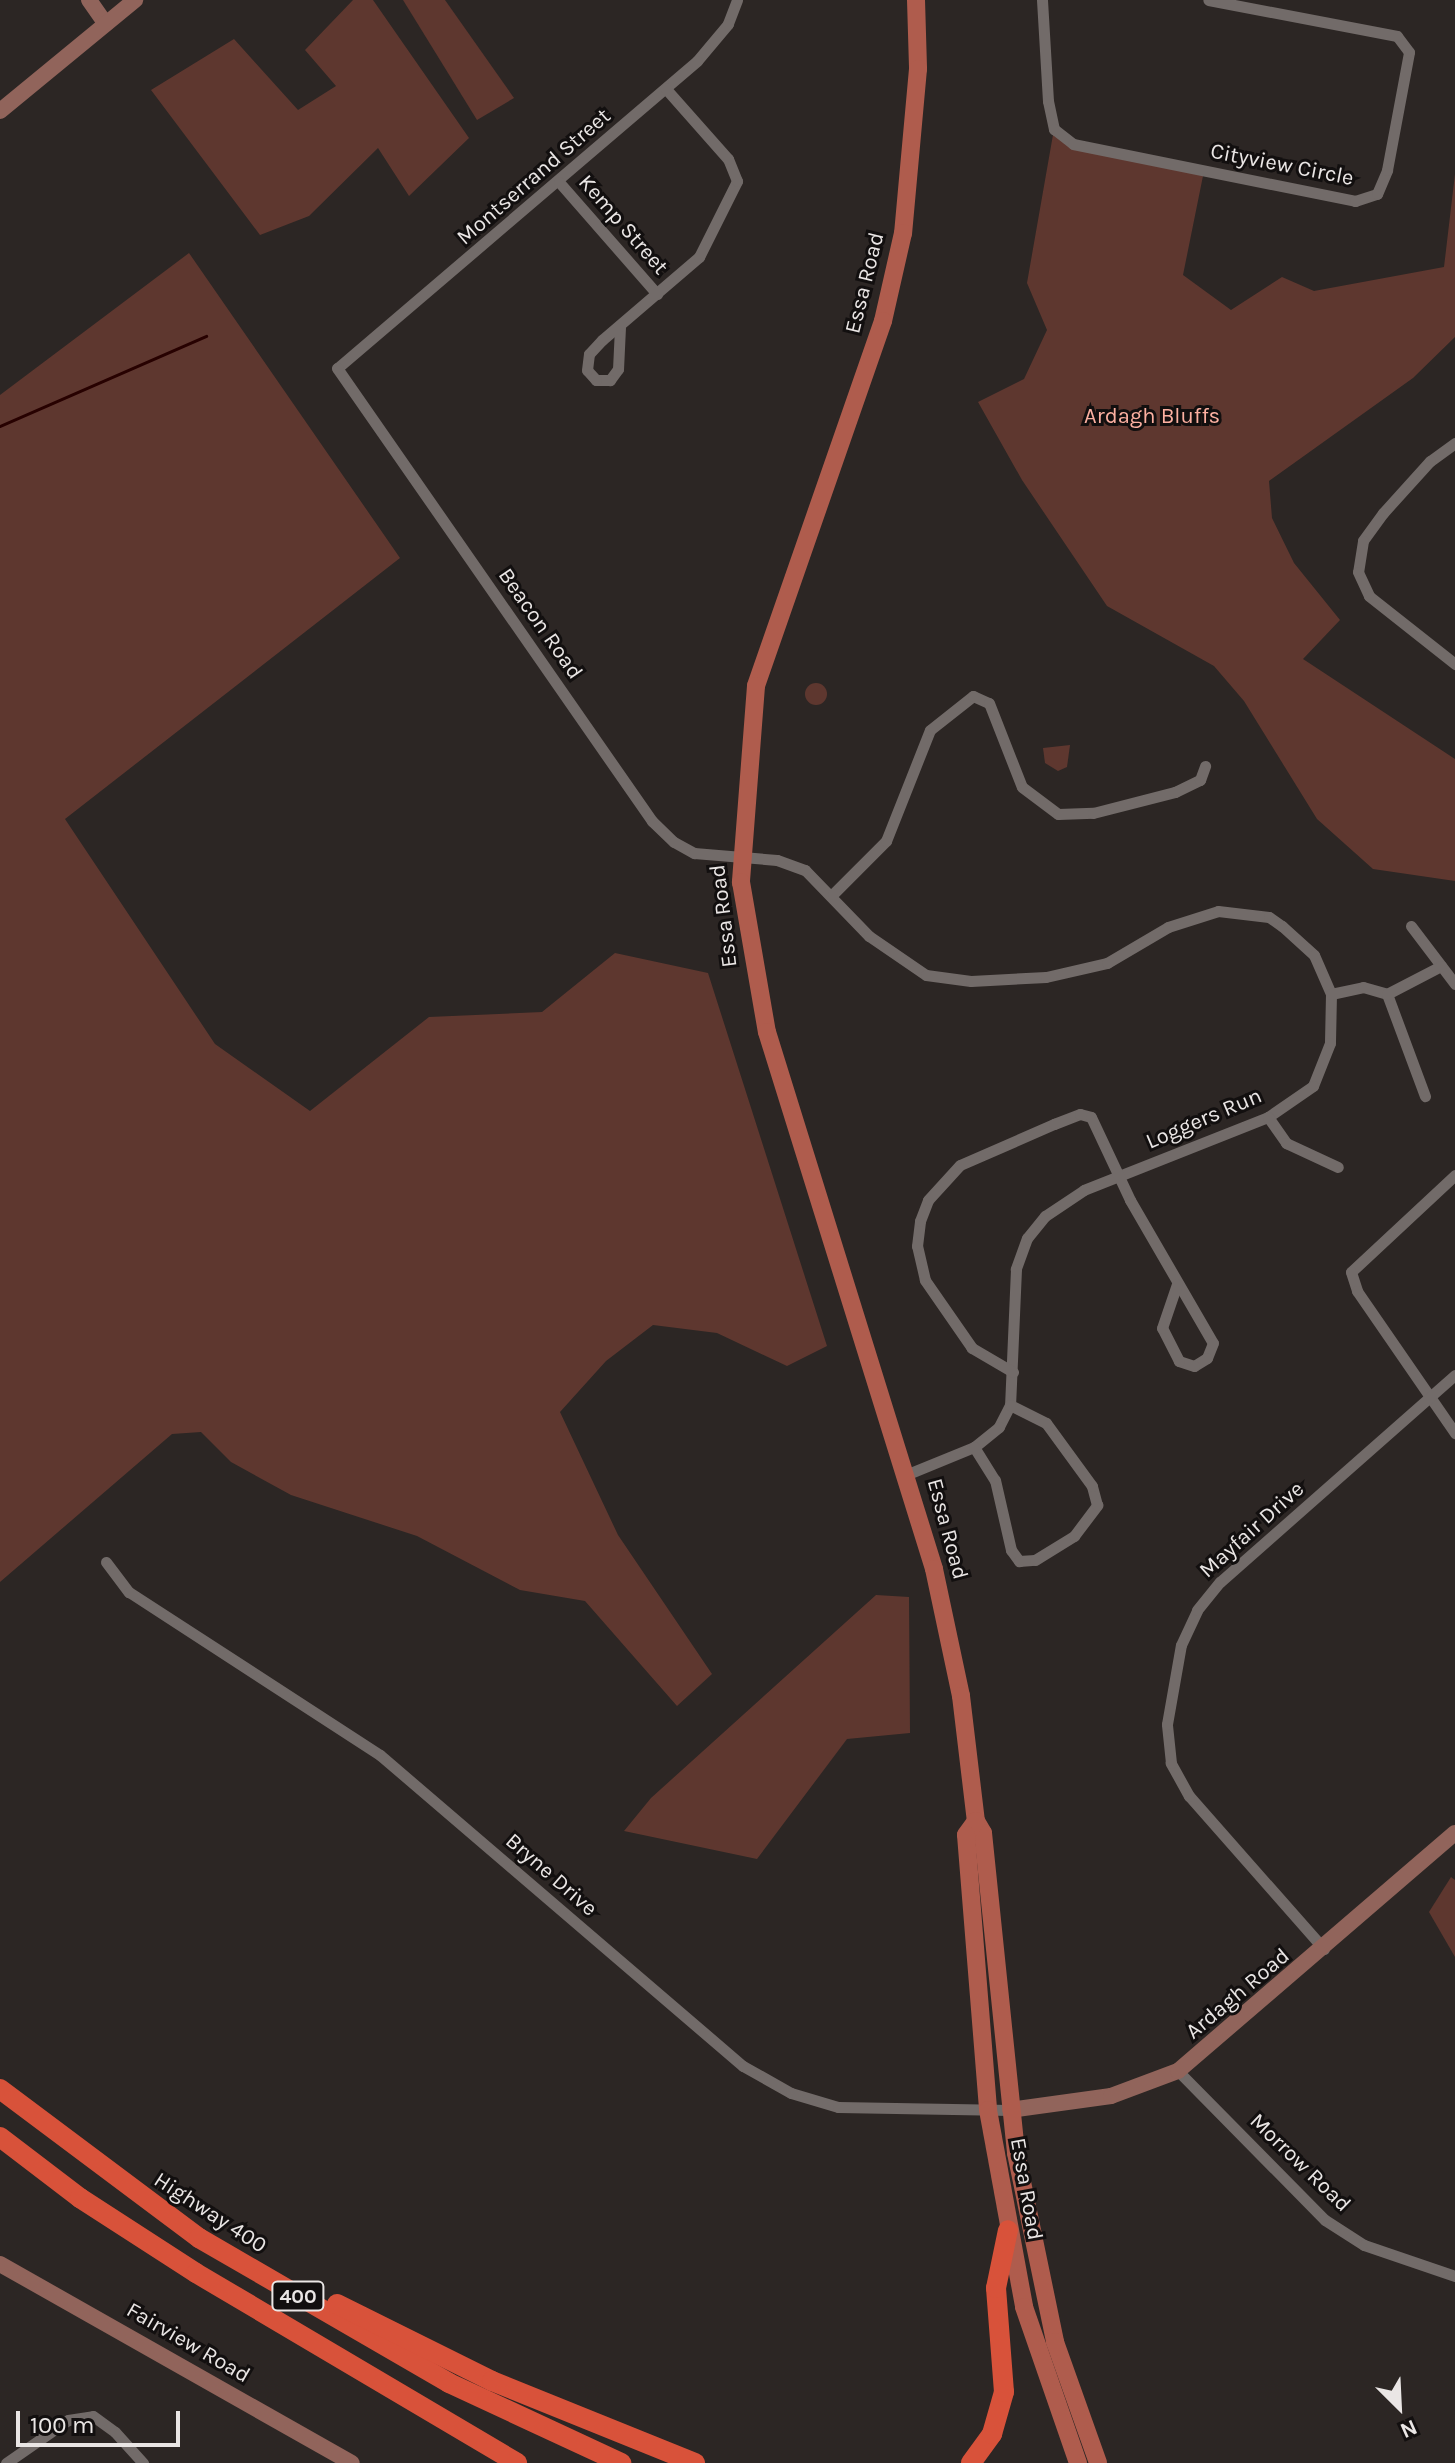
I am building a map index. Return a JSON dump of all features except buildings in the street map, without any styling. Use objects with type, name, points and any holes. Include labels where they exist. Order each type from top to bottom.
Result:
[{"type":"highway","name":"Highway 400","points":[[0,2089],[100,2168],[249,2268],[449,2383],[621,2463]]},
{"type":"highway","name":"400","points":[[0,2137],[80,2198],[196,2273],[517,2463]]},
{"type":"highway","points":[[971,2463],[992,2434],[1004,2392],[996,2288],[1008,2230]]},
{"type":"highway","points":[[249,2268],[281,2276],[492,2381],[695,2463]]},
{"type":"main road","name":"Essa Road","points":[[916,0],[918,69],[903,233],[883,321],[756,686],[741,857],[767,1032],[908,1474],[961,1696],[976,1821],[983,1833],[1010,2110],[1055,2342],[1098,2463]]},
{"type":"main road","name":"Essa Road","points":[[976,1821],[966,1835],[988,2110],[1008,2230],[1037,2356],[1078,2463]]},
{"type":"street","points":[[89,0],[106,24]]},
{"type":"street","points":[[0,111],[135,0]]},
{"type":"street","name":"Montserrand Street","points":[[337,368],[666,89],[720,37],[737,0]]},
{"type":"street","name":"Cityview Circle","points":[[1042,0],[1048,101],[1054,129],[1073,144],[1355,201],[1377,194],[1387,170],[1409,52],[1397,36],[1208,0]]},
{"type":"street","points":[[620,327],[618,369],[610,380],[596,380],[587,370],[589,354],[707,246],[737,181],[728,159],[666,89]]},
{"type":"street","name":"Kemp Street","points":[[559,182],[657,294]]},
{"type":"street","name":"Beacon Road","points":[[337,368],[652,821],[694,853],[741,857]]},
{"type":"street","points":[[1455,443],[1430,461],[1383,513],[1363,541],[1358,572],[1369,596],[1455,664]]},
{"type":"street","points":[[833,894],[886,841],[930,730],[973,696],[989,703],[1022,787],[1058,814],[1093,813],[1175,792],[1200,780],[1205,766]]},
{"type":"street","name":"Loggers Run","points":[[741,857],[791,863],[833,894],[869,936],[926,975],[971,981],[1046,977],[1107,963],[1168,927],[1218,911],[1269,917],[1314,955],[1331,994],[1330,1043],[1313,1086],[1268,1117],[1120,1175],[1059,1203],[1027,1238],[1016,1269],[1010,1405]]},
{"type":"street","points":[[1411,926],[1455,984]]},
{"type":"street","points":[[1331,994],[1363,987],[1387,994],[1441,966]]},
{"type":"street","points":[[1387,994],[1425,1096]]},
{"type":"street","points":[[1013,1372],[972,1348],[925,1280],[917,1246],[928,1200],[960,1165],[1080,1114],[1100,1128],[1120,1175],[1177,1284],[1213,1343],[1207,1358],[1194,1366],[1179,1361],[1162,1328],[1177,1284]]},
{"type":"street","points":[[1268,1117],[1286,1143],[1338,1167]]},
{"type":"street","points":[[1455,1175],[1351,1272],[1357,1291],[1455,1433]]},
{"type":"street","name":"Mayfair Drive","points":[[1324,1949],[1189,1796],[1171,1763],[1167,1724],[1181,1645],[1197,1610],[1220,1582],[1455,1375]]},
{"type":"street","points":[[908,1474],[974,1447],[999,1427],[1010,1405],[1046,1423],[1092,1486],[1097,1505],[1074,1536],[1035,1560],[1019,1561],[1011,1550],[995,1480],[974,1447]]},
{"type":"street","name":"Bryne Drive","points":[[106,1562],[129,1592],[380,1755],[743,2066],[791,2093],[838,2107],[1010,2110]]},
{"type":"street","name":"Ardagh Road","points":[[1010,2110],[1111,2096],[1178,2071],[1324,1949],[1455,1833]]},
{"type":"street","name":"Morrow Road","points":[[1178,2071],[1325,2220],[1364,2245],[1455,2276]]},
{"type":"street","name":"Fairview Road","points":[[0,2264],[352,2463]]},
{"type":"street","points":[[6,2463],[68,2420],[93,2416],[115,2432],[143,2463]]},
{"type":"green space","points":[[353,0],[373,0],[469,138],[409,196],[378,148],[309,216],[260,235],[151,90],[234,39],[298,110],[336,86],[305,50]]},
{"type":"green space","points":[[403,0],[445,0],[514,98],[477,120]]},
{"type":"green space","name":"Ardagh Bluffs","points":[[1054,129],[1073,144],[1204,171],[1183,275],[1231,310],[1282,277],[1314,291],[1444,267],[1455,174],[1455,337],[1413,378],[1269,481],[1272,518],[1294,563],[1340,620],[1303,659],[1455,759],[1455,881],[1373,869],[1317,819],[1244,701],[1214,666],[1107,606],[1022,480],[978,402],[1024,379],[1047,330],[1027,283]]},
{"type":"green space","points":[[189,253],[400,558],[65,819],[215,1044],[310,1111],[429,1017],[542,1012],[615,953],[708,973],[827,1346],[787,1366],[717,1333],[653,1325],[606,1361],[560,1412],[618,1535],[712,1674],[677,1706],[585,1601],[520,1590],[417,1536],[291,1495],[231,1462],[201,1432],[172,1434],[0,1582],[0,395]]},
{"type":"green space","points":[[816,683],[824,686],[827,694],[824,702],[816,705],[808,702],[805,694],[808,686]]},
{"type":"green space","points":[[1070,745],[1067,767],[1058,771],[1045,763],[1043,748]]},
{"type":"green space","points":[[876,1595],[909,1597],[910,1733],[847,1739],[757,1859],[624,1831],[651,1798]]},
{"type":"green space","points":[[1451,1877],[1455,1880],[1455,1957],[1429,1912]]},
{"type":"waterway","points":[[0,426],[206,336]]}]
